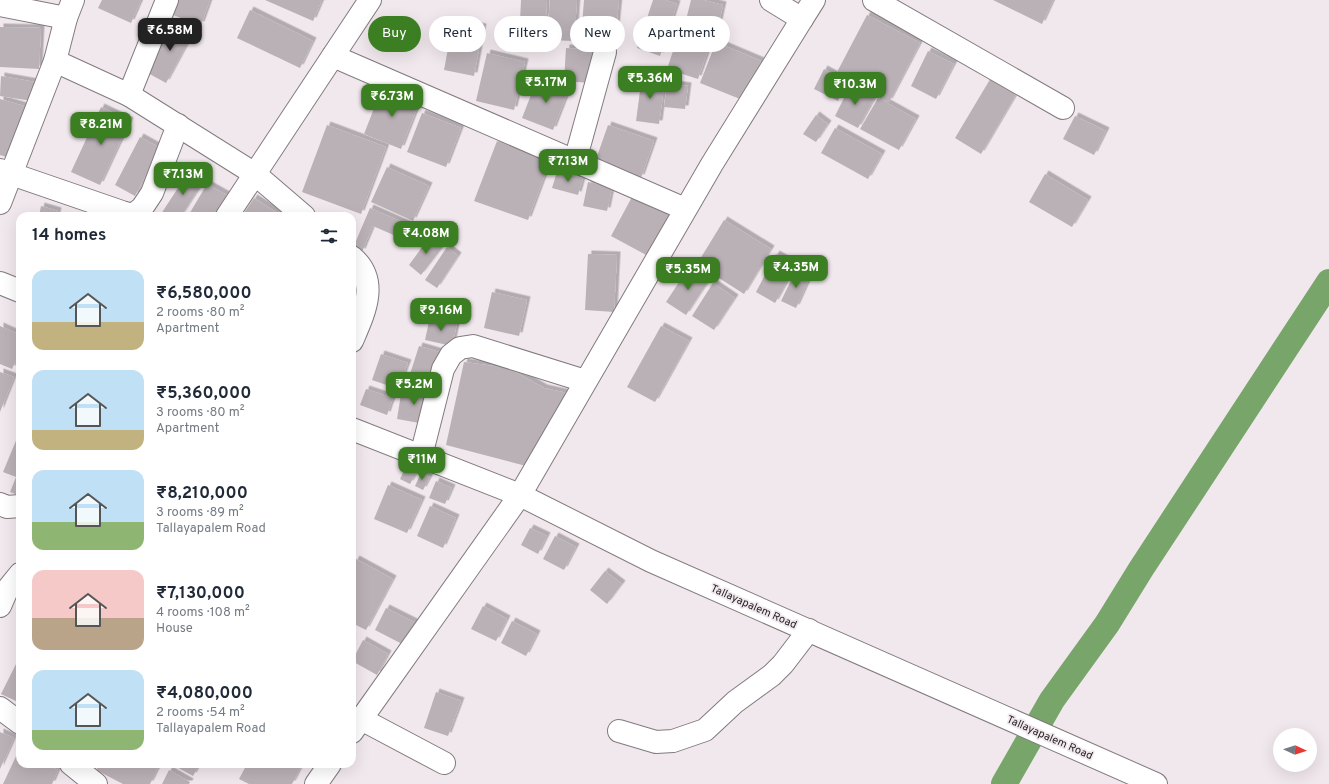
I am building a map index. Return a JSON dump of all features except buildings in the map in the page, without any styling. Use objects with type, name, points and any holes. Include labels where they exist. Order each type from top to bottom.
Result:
[{"type":"street","points":[[129,94],[167,0]]},
{"type":"street","points":[[230,212],[370,0]]},
{"type":"street","points":[[771,0],[802,19]]},
{"type":"street","points":[[444,763],[356,725],[520,495],[685,209],[814,0]]},
{"type":"street","points":[[874,0],[1063,108]]},
{"type":"street","points":[[0,5],[69,9],[55,61],[6,172],[0,204]]},
{"type":"street","points":[[575,161],[604,52]]},
{"type":"street","points":[[333,56],[685,209]]},
{"type":"street","points":[[55,61],[129,94],[255,174],[299,212]]},
{"type":"street","points":[[137,212],[142,208],[152,193],[178,125]]},
{"type":"street","points":[[6,172],[122,212]]},
{"type":"street","points":[[356,260],[360,264],[367,278],[367,296],[356,331]]},
{"type":"street","points":[[0,283],[16,289]]},
{"type":"street","points":[[421,456],[443,369],[451,355],[460,348],[473,346],[585,381]]},
{"type":"street","name":"Tallayapalem Road","points":[[356,431],[458,472],[520,495],[651,561],[1156,784]]},
{"type":"street","points":[[0,504],[7,507],[16,506]]},
{"type":"street","points":[[0,606],[7,590],[16,579]]},
{"type":"street","points":[[619,731],[656,742],[673,741],[705,730],[735,702],[783,664],[809,630]]},
{"type":"street","points":[[0,708],[16,720]]},
{"type":"street","points":[[76,768],[96,784]]},
{"type":"waterway","points":[[1004,784],[1052,700],[1107,624],[1141,569],[1329,282]]}]
